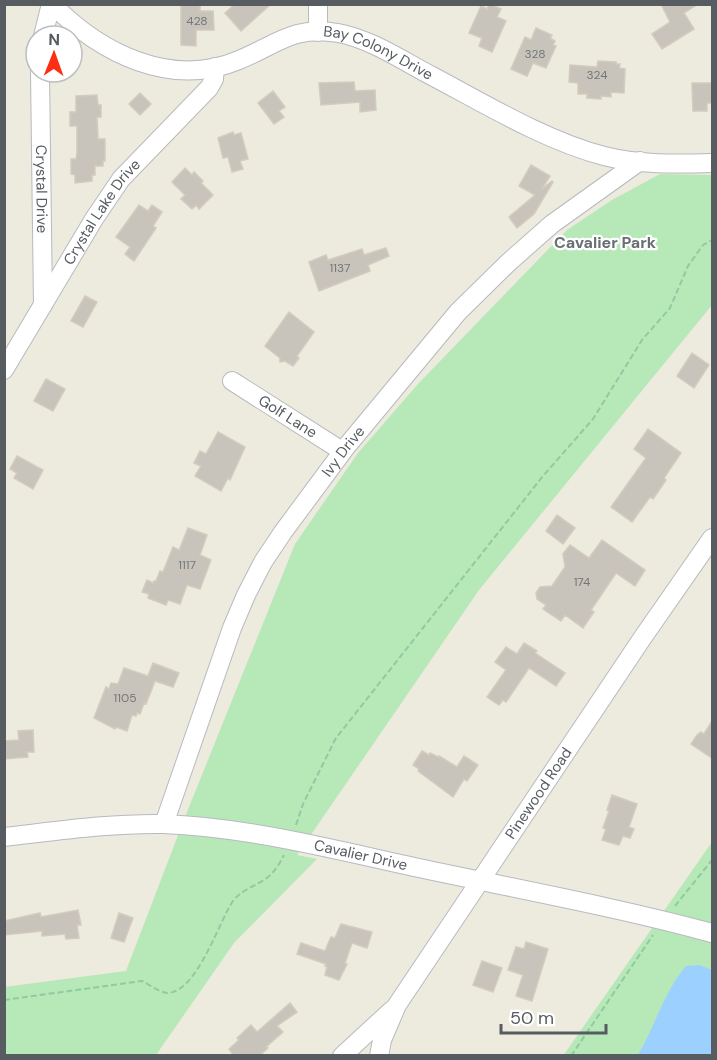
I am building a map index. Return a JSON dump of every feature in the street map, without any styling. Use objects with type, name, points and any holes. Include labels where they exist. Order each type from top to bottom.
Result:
[{"type":"street","points":[[46,24],[51,4]]},
{"type":"street","name":"Bay Colony Drive","points":[[51,4],[86,35],[127,58],[171,70],[216,68],[293,35],[318,32],[345,35],[369,44],[508,116],[577,148],[606,156],[640,161],[683,164],[712,163]]},
{"type":"street","points":[[318,4],[318,32]]},
{"type":"street","name":"Crystal Lake Drive","points":[[4,370],[94,219],[121,179],[209,88],[216,68]]},
{"type":"street","name":"Crystal Drive","points":[[40,84],[43,306]]},
{"type":"street","name":"Ivy Drive","points":[[164,824],[232,628],[263,562],[283,532],[342,451],[458,312],[552,224],[640,161]]},
{"type":"street","name":"Golf Lane","points":[[232,381],[342,451]]},
{"type":"street","name":"Pinewood Road","points":[[379,1056],[382,1040],[397,1005],[641,640],[712,538]]},
{"type":"street","name":"Cavalier Drive","points":[[4,837],[72,829],[164,824],[224,830],[291,841],[604,906],[712,933]]},
{"type":"street","points":[[342,1056],[397,1005]]},
{"type":"path","points":[[4,1000],[142,981],[162,991],[176,991],[190,980],[219,931],[233,901],[240,894],[267,878],[277,868],[291,841],[303,804],[336,738],[543,476],[593,419],[642,340],[670,308],[688,266],[703,245],[712,240]]},
{"type":"path","points":[[571,1056],[663,921],[712,860]]},
{"type":"green space","points":[[660,174],[712,175],[712,305],[479,590],[297,855],[317,859],[234,943],[156,1055],[5,1055],[4,987],[126,971],[185,817],[295,544],[358,453],[418,384],[567,230],[612,200]]},
{"type":"green space","points":[[712,842],[712,1055],[563,1056]]},
{"type":"water","points":[[699,965],[712,970],[712,1055],[638,1055],[678,976],[686,966]]},
{"type":"building","points":[[181,4],[200,4],[200,11],[213,11],[214,30],[196,30],[196,46],[181,45]]},
{"type":"building","points":[[235,4],[271,4],[241,31],[225,13]]},
{"type":"building","points":[[489,4],[501,9],[497,17],[506,21],[492,52],[479,46],[482,38],[469,33],[481,6],[487,9]]},
{"type":"building","points":[[661,4],[698,4],[684,13],[694,29],[662,49],[652,34],[670,22]]},
{"type":"building","points":[[536,28],[552,35],[550,38],[555,41],[553,45],[556,46],[546,68],[533,63],[527,76],[511,69],[525,37],[531,40]]},
{"type":"building","points":[[598,61],[616,62],[620,64],[619,68],[625,69],[624,93],[611,92],[611,97],[601,96],[601,99],[587,98],[587,94],[578,94],[578,83],[569,82],[570,65],[597,67]]},
{"type":"building","points":[[354,82],[355,91],[375,90],[376,110],[360,112],[360,102],[321,105],[319,83]]},
{"type":"building","points":[[692,83],[712,83],[712,103],[707,103],[707,111],[693,111]]},
{"type":"building","points":[[273,91],[285,107],[279,111],[284,117],[274,124],[258,103]]},
{"type":"building","points":[[140,93],[151,104],[140,115],[129,104]]},
{"type":"building","points":[[97,95],[98,105],[101,105],[101,117],[97,117],[98,139],[105,139],[105,161],[103,161],[103,166],[95,166],[92,181],[75,183],[75,175],[71,174],[71,159],[76,159],[77,126],[70,126],[70,112],[76,112],[76,96]]},
{"type":"building","points":[[233,132],[234,135],[241,133],[248,159],[240,161],[243,169],[232,172],[228,157],[223,158],[218,138]]},
{"type":"building","points":[[531,165],[550,176],[542,189],[553,182],[534,214],[517,228],[509,217],[535,195],[519,186]]},
{"type":"building","points":[[185,168],[192,175],[194,172],[213,195],[199,209],[196,205],[192,209],[181,199],[185,195],[172,182]]},
{"type":"building","points":[[139,205],[148,211],[152,205],[162,212],[153,226],[156,228],[134,261],[125,254],[130,247],[116,237]]},
{"type":"building","points":[[386,248],[389,256],[368,265],[370,271],[319,291],[309,262],[326,255],[328,260],[362,249],[364,255]]},
{"type":"building","points":[[85,296],[97,302],[83,327],[71,321]]},
{"type":"building","points":[[289,312],[314,332],[297,356],[299,358],[293,366],[285,361],[280,362],[280,358],[265,346]]},
{"type":"building","points":[[692,353],[709,365],[694,388],[677,376]]},
{"type":"building","points":[[46,379],[65,389],[53,411],[34,401]]},
{"type":"building","points":[[648,429],[681,453],[653,499],[650,497],[632,522],[611,507],[646,458],[634,449]]},
{"type":"building","points":[[218,432],[245,447],[230,480],[228,478],[221,491],[195,476],[201,466],[194,463],[200,451],[206,454]]},
{"type":"building","points":[[17,456],[43,470],[33,489],[14,478],[17,473],[10,469]]},
{"type":"building","points":[[557,515],[575,528],[563,544],[546,531]]},
{"type":"building","points":[[188,528],[207,535],[200,555],[211,560],[200,589],[187,585],[180,604],[168,600],[166,605],[148,598],[149,594],[142,592],[147,580],[153,583],[156,581],[160,571],[163,572],[173,547],[179,550]]},
{"type":"building","points":[[602,540],[645,570],[635,586],[616,573],[591,610],[594,612],[583,628],[565,615],[561,621],[543,609],[546,605],[537,599],[536,593],[540,587],[552,586],[565,567],[563,554],[570,545],[589,558]]},
{"type":"building","points":[[524,643],[565,673],[556,686],[529,668],[506,702],[503,700],[499,705],[487,697],[506,670],[495,662],[506,647],[517,654]]},
{"type":"building","points":[[153,663],[179,673],[173,687],[155,681],[140,714],[132,715],[127,731],[116,727],[115,729],[94,718],[106,687],[109,689],[111,683],[118,684],[124,668],[148,676]]},
{"type":"building","points":[[712,721],[712,758],[691,744],[697,735],[701,732],[704,734]]},
{"type":"building","points":[[33,730],[34,752],[27,752],[28,757],[4,759],[4,741],[19,740],[18,731]]},
{"type":"building","points":[[422,751],[429,755],[430,753],[439,756],[457,767],[464,756],[478,765],[467,781],[464,779],[453,797],[413,765]]},
{"type":"building","points":[[612,795],[637,804],[629,827],[634,829],[630,838],[623,836],[619,845],[602,840]]},
{"type":"building","points":[[78,910],[81,925],[77,925],[79,938],[66,939],[65,934],[42,936],[42,931],[4,935],[4,921],[40,913],[41,917]]},
{"type":"building","points":[[119,913],[133,918],[124,942],[111,938]]},
{"type":"building","points":[[341,924],[372,932],[367,948],[352,943],[345,963],[347,964],[339,980],[325,975],[326,964],[297,954],[301,943],[325,951],[331,937],[335,938]]},
{"type":"building","points":[[526,942],[548,949],[532,1001],[516,996],[523,975],[508,970],[516,947],[524,949]]},
{"type":"building","points":[[482,961],[502,968],[493,992],[473,985]]},
{"type":"building","points":[[290,1003],[297,1012],[277,1026],[283,1032],[266,1047],[268,1048],[259,1056],[234,1056],[229,1049],[239,1040],[237,1038],[251,1025],[257,1032]]},
{"type":"district","name":"Cavalier Park","points":[[605,242]]}]
